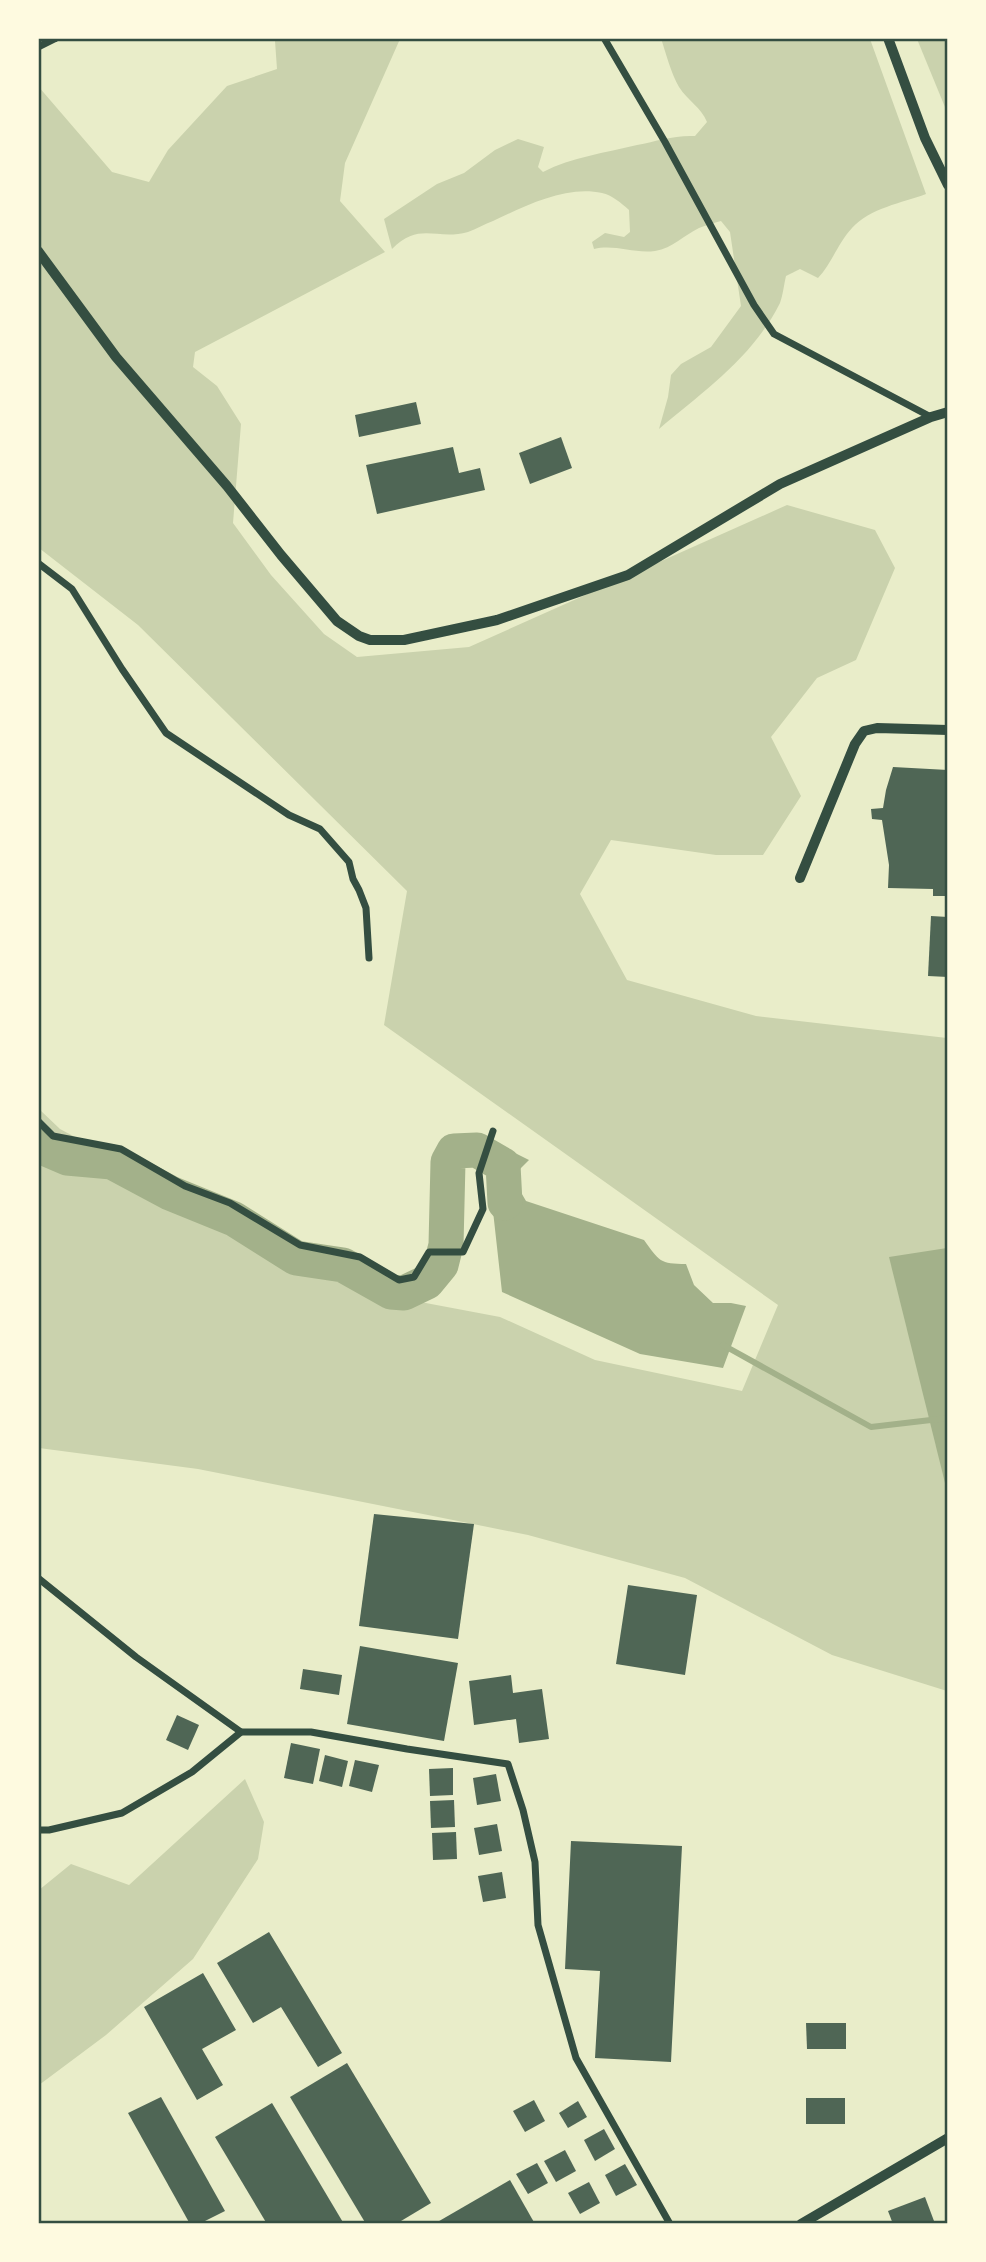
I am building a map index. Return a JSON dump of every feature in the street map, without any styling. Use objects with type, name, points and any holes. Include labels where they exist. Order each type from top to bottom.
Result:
[{"type":"street","points":[[38,47],[56,38]]},
{"type":"street","points":[[604,38],[665,142],[754,305],[774,334],[931,417]]},
{"type":"street","points":[[888,38],[925,138],[947,185]]},
{"type":"street","points":[[38,251],[116,357],[227,486],[337,621],[370,640],[404,640],[497,620],[628,575],[780,484],[947,412]]},
{"type":"street","points":[[38,563],[72,590],[166,733],[289,815],[320,829],[349,862],[353,879],[366,908],[369,958]]},
{"type":"street","points":[[800,878],[855,744],[864,731],[877,728],[947,730]]},
{"type":"street","points":[[38,1121],[53,1136],[121,1149],[185,1186],[230,1203],[300,1245],[360,1257],[399,1280],[414,1277],[429,1252],[463,1252],[483,1209],[479,1173],[493,1131]]},
{"type":"street","points":[[38,1578],[136,1657],[241,1732],[311,1732],[508,1764],[523,1810],[535,1862],[538,1926],[576,2059],[670,2224]]},
{"type":"street","points":[[38,1830],[49,1830],[122,1813],[192,1772],[241,1732]]},
{"type":"street","points":[[801,2224],[947,2138]]},
{"type":"shaded area","points":[[661,38],[870,39],[926,194],[877,211],[859,221],[847,234],[818,278],[800,269],[786,276],[780,303],[742,357],[659,429],[671,375],[681,364],[711,347],[741,306],[730,232],[721,221],[699,228],[667,247],[647,252],[594,249],[592,242],[605,233],[624,237],[630,232],[629,210],[609,196],[588,191],[546,198],[468,232],[411,236],[392,249],[384,219],[437,184],[464,173],[495,150],[518,139],[544,147],[538,167],[543,172],[589,156],[680,136],[695,136],[707,122],[679,87]]},
{"type":"shaded area","points":[[255,39],[400,39],[345,163],[340,201],[385,252],[195,352],[193,367],[217,386],[241,424],[233,523],[271,575],[324,634],[357,657],[469,647],[787,505],[875,530],[895,568],[856,660],[817,678],[771,737],[801,796],[763,855],[716,855],[611,840],[580,894],[627,980],[756,1016],[947,1038],[947,1691],[832,1655],[685,1578],[528,1535],[198,1469],[39,1448],[39,1109],[60,1129],[302,1258],[394,1297],[500,1317],[595,1360],[742,1391],[778,1305],[384,1025],[407,891],[138,625],[39,548],[38,86],[112,172],[149,182],[168,150],[227,86],[277,69],[275,41]]},
{"type":"shaded area","points":[[917,39],[947,39],[947,112]]},
{"type":"shaded area","points":[[497,1144],[529,1160],[512,1177],[526,1201],[644,1240],[661,1260],[686,1264],[694,1285],[713,1303],[746,1306],[723,1368],[640,1354],[502,1292],[489,1175]]},
{"type":"shaded area","points":[[948,1248],[947,1491],[889,1257]]},
{"type":"shaded area","points":[[245,1779],[264,1822],[258,1859],[193,1959],[106,2035],[39,2085],[39,1890],[71,1864],[129,1885]]},
{"type":"building","points":[[416,402],[421,424],[359,437],[355,415]]},
{"type":"building","points":[[561,437],[572,468],[530,484],[519,453]]},
{"type":"building","points":[[453,447],[459,473],[480,468],[485,490],[377,514],[366,465]]},
{"type":"building","points":[[893,767],[948,770],[948,896],[933,896],[933,889],[888,888],[889,865],[882,820],[872,819],[871,809],[883,808]]},
{"type":"building","points":[[931,916],[948,917],[948,977],[928,976]]},
{"type":"building","points":[[374,1514],[474,1524],[458,1639],[359,1626]]},
{"type":"building","points":[[628,1585],[697,1595],[685,1675],[616,1664]]},
{"type":"building","points":[[360,1646],[458,1663],[444,1741],[347,1724]]},
{"type":"building","points":[[303,1669],[342,1675],[339,1695],[300,1689]]},
{"type":"building","points":[[511,1675],[513,1693],[542,1689],[549,1739],[519,1743],[516,1719],[474,1725],[469,1681]]},
{"type":"building","points":[[177,1715],[199,1725],[188,1750],[166,1740]]},
{"type":"building","points":[[291,1743],[320,1749],[313,1784],[284,1778]]},
{"type":"building","points":[[325,1755],[348,1761],[342,1787],[319,1781]]},
{"type":"building","points":[[355,1760],[379,1765],[372,1792],[349,1786]]},
{"type":"building","points":[[453,1768],[453,1795],[430,1796],[429,1769]]},
{"type":"building","points":[[496,1774],[501,1801],[477,1805],[473,1778]]},
{"type":"building","points":[[454,1800],[455,1827],[431,1828],[430,1801]]},
{"type":"building","points":[[497,1824],[502,1851],[479,1855],[474,1828]]},
{"type":"building","points":[[456,1832],[457,1859],[433,1860],[432,1833]]},
{"type":"building","points":[[571,1841],[682,1846],[671,2062],[595,2058],[600,1971],[565,1969]]},
{"type":"building","points":[[502,1872],[506,1898],[483,1902],[478,1876]]},
{"type":"building","points":[[269,1932],[342,2053],[318,2067],[281,2007],[253,2023],[217,1963]]},
{"type":"building","points":[[203,1973],[236,2030],[202,2049],[223,2085],[197,2100],[144,2007]]},
{"type":"building","points":[[806,2023],[846,2023],[846,2049],[807,2049]]},
{"type":"building","points":[[347,2063],[431,2203],[396,2224],[366,2224],[290,2097]]},
{"type":"building","points":[[161,2097],[225,2211],[199,2224],[190,2224],[128,2113]]},
{"type":"building","points":[[806,2098],[845,2098],[845,2124],[806,2124]]},
{"type":"building","points":[[534,2100],[545,2121],[525,2132],[513,2111]]},
{"type":"building","points":[[578,2101],[587,2117],[568,2128],[559,2113]]},
{"type":"building","points":[[272,2103],[344,2224],[267,2224],[215,2137]]},
{"type":"building","points":[[604,2129],[615,2149],[595,2161],[584,2140]]},
{"type":"building","points":[[565,2150],[576,2171],[556,2182],[544,2161]]},
{"type":"building","points":[[537,2163],[548,2183],[528,2194],[516,2174]]},
{"type":"building","points":[[625,2164],[637,2185],[616,2196],[605,2175]]},
{"type":"building","points":[[510,2180],[535,2224],[434,2224]]},
{"type":"building","points":[[589,2182],[600,2203],[580,2214],[568,2193]]},
{"type":"building","points":[[925,2197],[934,2221],[929,2224],[893,2224],[888,2211]]},
{"type":"waterway","points":[[38,1141],[46,1149],[67,1158],[112,1162],[170,1193],[234,1219],[296,1258],[343,1265],[391,1292],[404,1293],[427,1282],[441,1265],[446,1245],[448,1162],[454,1151],[477,1150],[503,1165],[505,1203]]},
{"type":"waterway","points":[[723,1345],[871,1427],[948,1418]]}]
